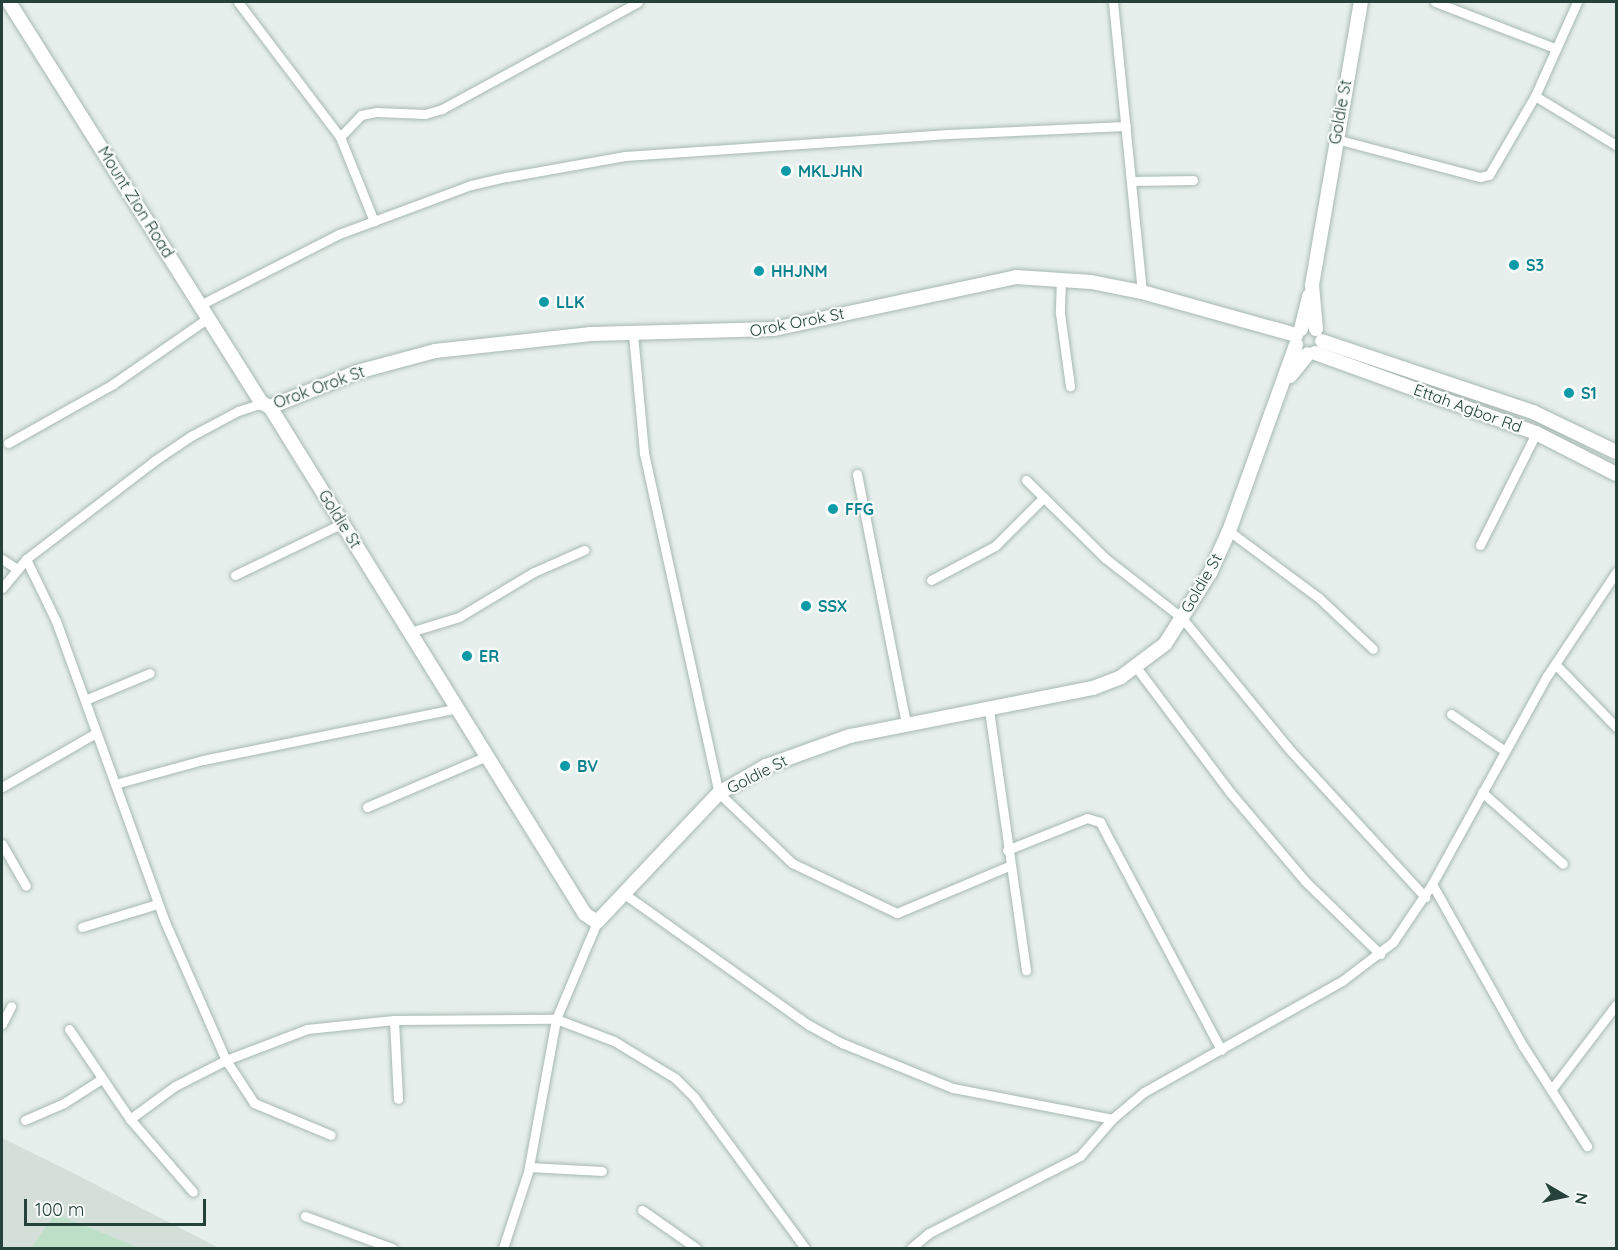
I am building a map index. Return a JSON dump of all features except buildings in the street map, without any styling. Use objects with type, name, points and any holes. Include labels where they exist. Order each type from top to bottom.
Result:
[{"type":"main road","name":"Mount Zion Road","points":[[9,2],[208,318],[266,405]]},
{"type":"main road","name":"Goldie St","points":[[266,405],[343,523],[585,914],[597,922],[719,793],[766,766],[810,749],[906,724],[989,710],[1093,688],[1136,667],[1165,644],[1210,573],[1229,531],[1286,380],[1312,285],[1360,2]]},
{"type":"main road","name":"Orok Orok St","points":[[266,405],[357,372],[435,351],[527,340],[774,329],[984,281],[1016,277],[1061,279],[1142,292],[1298,336]]},
{"type":"main road","name":"Goldie St","points":[[1312,285],[1315,344]]},
{"type":"main road","points":[[1298,336],[1315,344]]},
{"type":"main road","points":[[1298,336],[1315,344]]},
{"type":"main road","points":[[1286,380],[1315,344]]},
{"type":"main road","name":"Ettah Agbor Rd","points":[[1315,344],[1536,433],[1617,474]]},
{"type":"main road","name":"Ettah Agbor Rd","points":[[1315,344],[1533,412],[1617,453]]},
{"type":"street","points":[[238,2],[340,137],[374,221]]},
{"type":"street","points":[[340,137],[361,115],[376,112],[425,114],[442,109],[638,2]]},
{"type":"street","points":[[1113,2],[1142,292]]},
{"type":"street","points":[[1435,2],[1555,48]]},
{"type":"street","points":[[1336,140],[1484,177],[1534,96],[1577,2]]},
{"type":"street","points":[[1534,96],[1617,145]]},
{"type":"street","points":[[200,305],[339,234],[471,185],[625,156],[948,134],[1126,126]]},
{"type":"street","points":[[1132,181],[1193,180]]},
{"type":"street","points":[[1061,279],[1060,314],[1070,387]]},
{"type":"street","points":[[8,443],[113,384],[208,318]]},
{"type":"street","points":[[633,334],[644,453],[719,793],[792,863],[897,913],[1009,866]]},
{"type":"street","points":[[2,588],[26,559],[191,436],[237,411],[266,405]]},
{"type":"street","points":[[1480,545],[1536,433]]},
{"type":"street","points":[[857,474],[906,724]]},
{"type":"street","points":[[1026,480],[1105,558],[1182,618],[1290,750],[1425,897]]},
{"type":"street","points":[[931,580],[995,546],[1044,497]]},
{"type":"street","points":[[235,574],[343,523]]},
{"type":"street","points":[[1229,531],[1319,598],[1373,649]]},
{"type":"street","points":[[410,632],[459,617],[534,573],[584,549]]},
{"type":"street","points":[[2,559],[17,569]]},
{"type":"street","points":[[26,559],[56,621],[158,903],[225,1060],[254,1103],[331,1135]]},
{"type":"street","points":[[910,1248],[929,1233],[1080,1156],[1112,1119],[1144,1092],[1342,981],[1380,954],[1425,897],[1555,664],[1617,572]]},
{"type":"street","points":[[1555,664],[1617,727]]},
{"type":"street","points":[[1136,667],[1229,791],[1305,881],[1380,954]]},
{"type":"street","points":[[85,700],[150,673]]},
{"type":"street","points":[[115,784],[203,760],[458,708]]},
{"type":"street","points":[[989,710],[1009,866],[1026,970]]},
{"type":"street","points":[[1451,714],[1505,751]]},
{"type":"street","points":[[2,787],[96,733]]},
{"type":"street","points":[[367,807],[487,756]]},
{"type":"street","points":[[1482,792],[1563,864]]},
{"type":"street","points":[[1007,850],[1087,818],[1100,822],[1221,1050]]},
{"type":"street","points":[[2,844],[26,886]]},
{"type":"street","points":[[1432,884],[1551,1090],[1587,1146]]},
{"type":"street","points":[[623,892],[809,1025],[842,1042],[953,1088],[1112,1119]]},
{"type":"street","points":[[82,927],[158,903]]},
{"type":"street","points":[[503,1248],[529,1167],[556,1019],[597,922]]},
{"type":"street","points":[[1551,1090],[1617,1005]]},
{"type":"street","points":[[2,1024],[11,1006]]},
{"type":"street","points":[[130,1119],[175,1086],[225,1060],[307,1029],[394,1020],[556,1019],[614,1041],[675,1078],[694,1097],[804,1248]]},
{"type":"street","points":[[394,1020],[398,1099]]},
{"type":"street","points":[[69,1029],[100,1080],[130,1119],[193,1192]]},
{"type":"street","points":[[25,1120],[64,1103],[100,1080]]},
{"type":"street","points":[[529,1167],[602,1171]]},
{"type":"street","points":[[642,1210],[696,1248]]},
{"type":"street","points":[[305,1216],[393,1248]]},
{"type":"shaded area","points":[[2,1138],[73,1173],[219,1248],[2,1248]]},
{"type":"green space","points":[[55,1214],[140,1248],[31,1248]]},
{"type":"place","name":"MKLJHN","points":[[786,171]]},
{"type":"place","name":"S3","points":[[1514,265]]},
{"type":"place","name":"HHJNM","points":[[759,271]]},
{"type":"place","name":"LLK","points":[[544,302]]},
{"type":"place","name":"S1","points":[[1569,393]]},
{"type":"place","name":"FFG","points":[[833,509]]},
{"type":"place","name":"SSX","points":[[806,606]]},
{"type":"place","name":"ER","points":[[467,656]]},
{"type":"place","name":"BV","points":[[565,766]]}]
